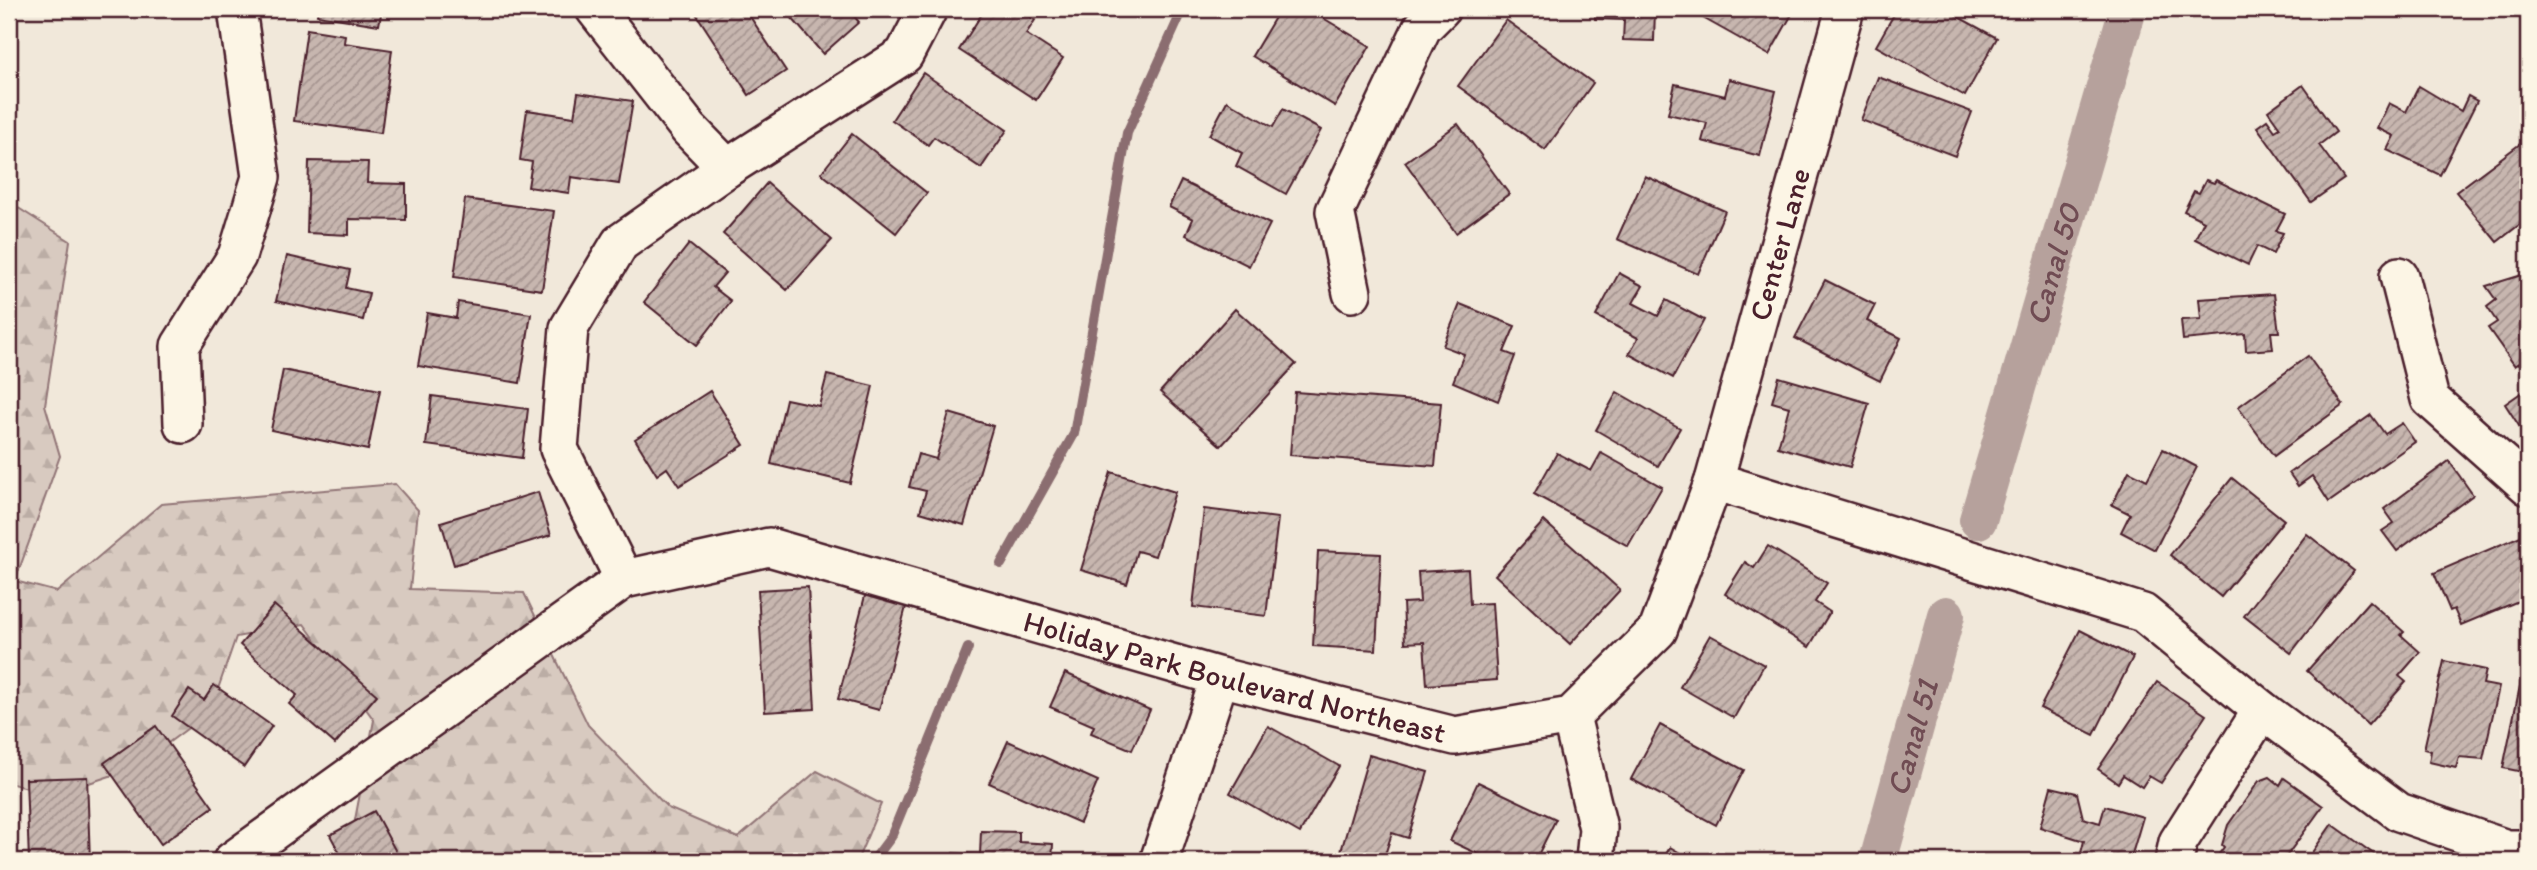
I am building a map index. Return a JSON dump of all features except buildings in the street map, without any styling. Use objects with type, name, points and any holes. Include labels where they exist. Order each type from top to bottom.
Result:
[{"type":"street","points":[[183,424],[180,346],[237,256],[261,177],[237,9]]},
{"type":"street","points":[[595,9],[689,129],[727,167]]},
{"type":"street","points":[[624,579],[559,449],[569,328],[620,243],[727,167],[904,55],[928,9]]},
{"type":"street","points":[[1352,293],[1335,211],[1422,28],[1441,9]]},
{"type":"street","name":"Center Lane","points":[[1714,481],[1846,9]]},
{"type":"street","points":[[2399,276],[2430,399],[2528,486]]},
{"type":"street","points":[[1595,861],[1598,828],[1571,716],[1658,630],[1714,481],[2143,613],[2262,710],[2399,812],[2507,849],[2528,849]]},
{"type":"street","name":"Holiday Park Boulevard Northeast","points":[[232,861],[624,579],[769,547],[1220,677],[1455,736],[1571,716]]},
{"type":"street","points":[[1159,861],[1220,677]]},
{"type":"street","points":[[2174,861],[2178,842],[2262,710]]},
{"type":"green space","points":[[9,202],[70,241],[45,405],[60,456],[15,581],[57,592],[161,504],[395,484],[418,510],[410,589],[524,593],[588,725],[668,808],[738,838],[817,771],[881,804],[857,861],[383,861],[354,825],[374,720],[304,624],[236,637],[210,712],[134,768],[53,795],[9,783]]},
{"type":"waterway","points":[[1001,564],[1074,434],[1127,133],[1183,9]]},
{"type":"waterway","name":"Canal 50","points":[[1978,520],[2128,9]]},
{"type":"waterway","name":"Canal 51","points":[[1878,861],[1946,615]]},
{"type":"waterway","points":[[873,861],[891,837],[968,648]]}]
